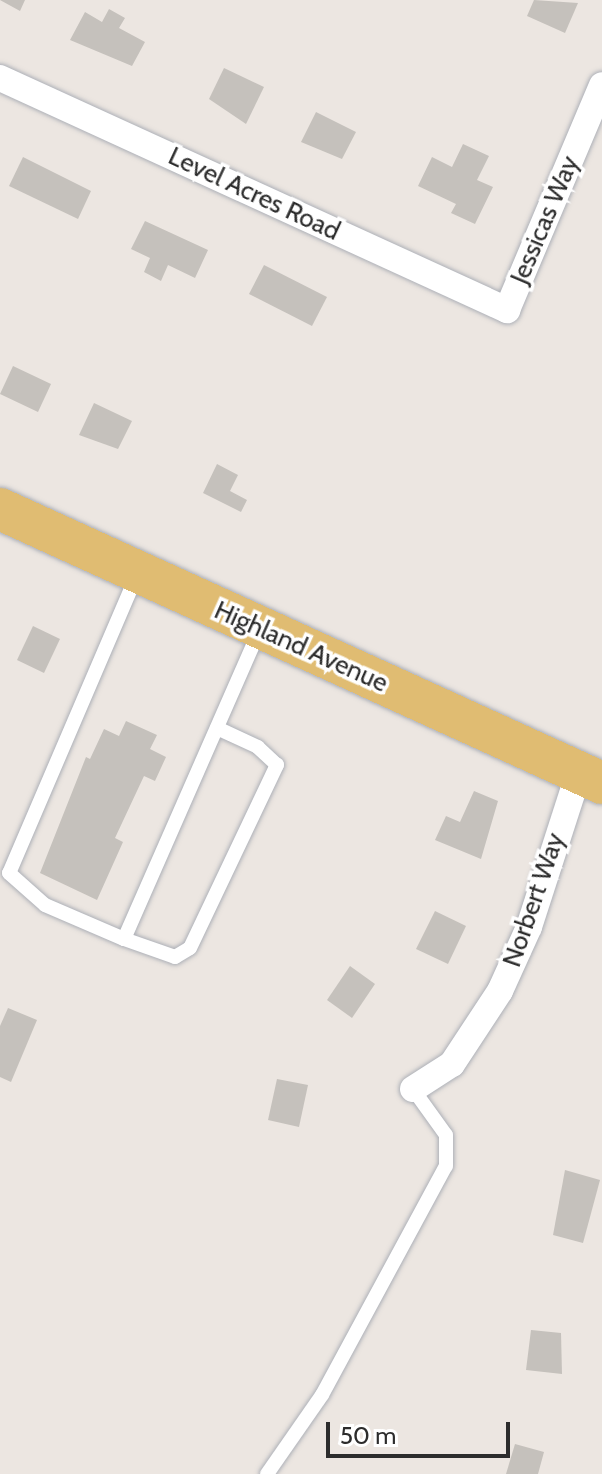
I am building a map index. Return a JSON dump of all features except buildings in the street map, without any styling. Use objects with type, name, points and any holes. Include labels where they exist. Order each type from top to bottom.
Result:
[{"type":"main road","name":"Highland Avenue","points":[[0,509],[590,777]]},
{"type":"street","name":"Level Acres Road","points":[[0,78],[507,310]]},
{"type":"street","name":"Jessicas Way","points":[[507,310],[602,85]]},
{"type":"street","name":"Norbert Way","points":[[413,1089],[452,1064],[500,991],[590,777]]},
{"type":"lane","points":[[138,573],[9,873],[45,905],[124,939],[175,957],[190,948],[277,765],[258,747],[217,728]]},
{"type":"lane","points":[[124,939],[261,628]]},
{"type":"lane","points":[[267,1474],[322,1395],[446,1166],[446,1135],[413,1089]]}]
